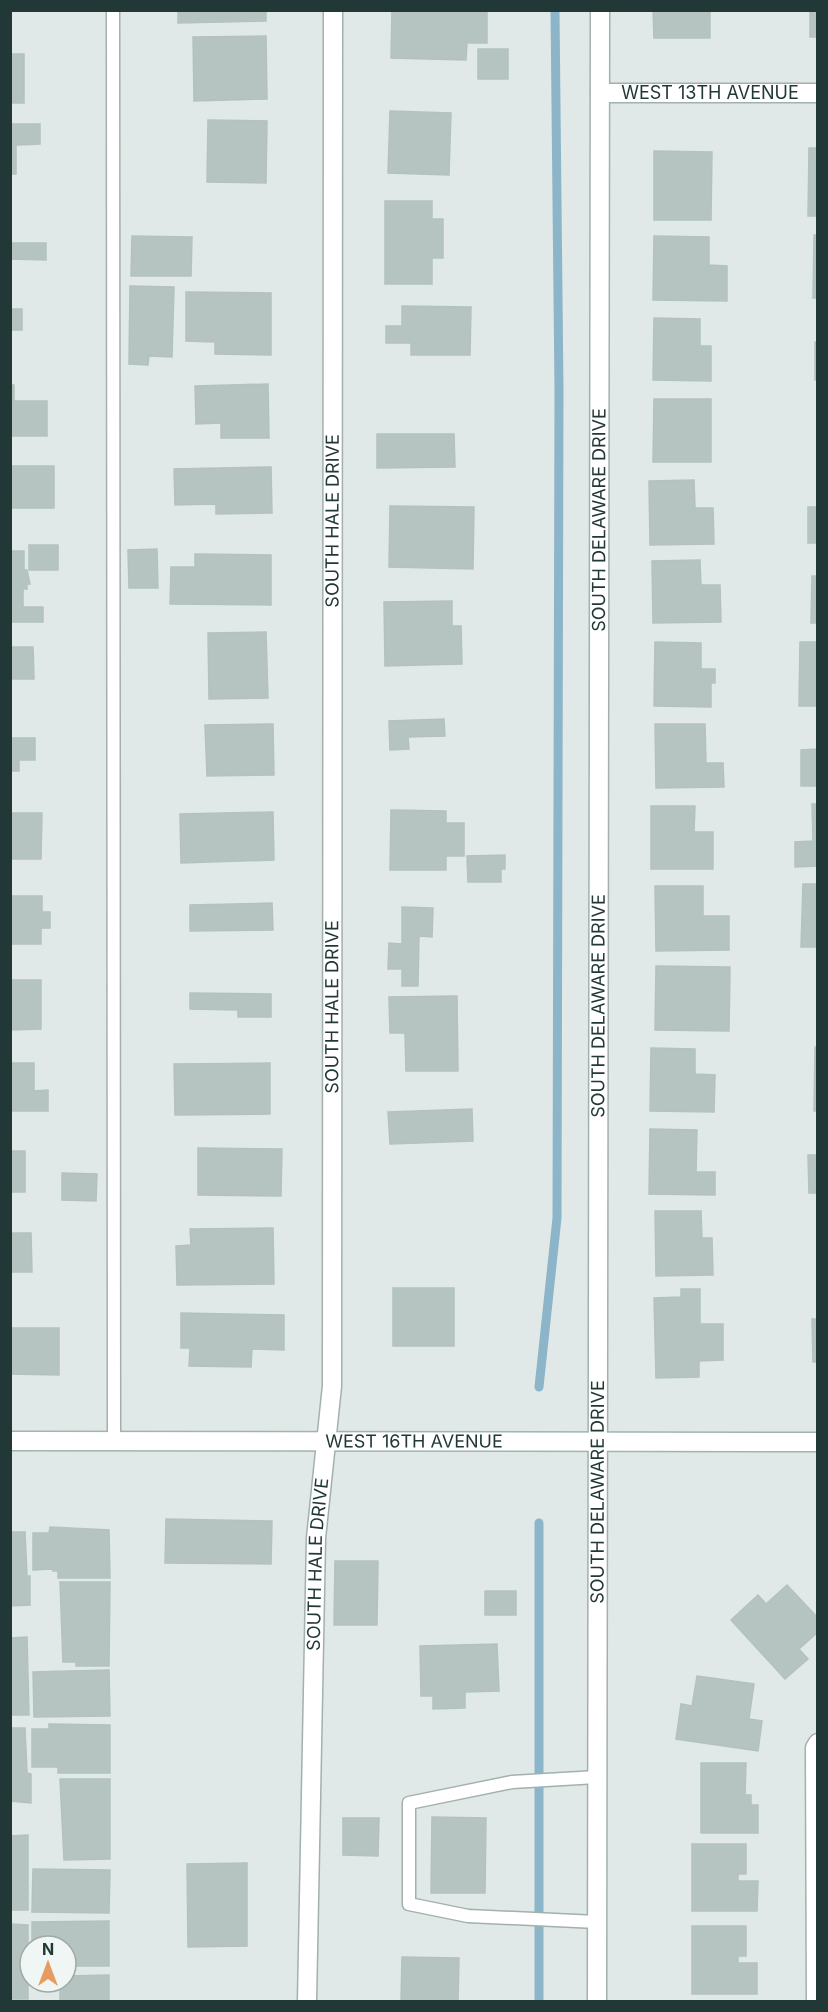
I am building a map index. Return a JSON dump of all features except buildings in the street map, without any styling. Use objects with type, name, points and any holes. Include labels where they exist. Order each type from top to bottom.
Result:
[{"type":"street","name":"SOUTH HALE DRIVE","points":[[307,2001],[316,1539],[332,1386],[333,10]]},
{"type":"street","name":"SOUTH DELAWARE DRIVE","points":[[597,2001],[600,10]]},
{"type":"street","name":"WEST 13TH AVENUE","points":[[600,93],[818,93]]},
{"type":"street","name":"WEST 16TH AVENUE","points":[[10,1441],[818,1442]]},
{"type":"street","points":[[816,2001],[815,1748],[818,1743]]},
{"type":"lane","points":[[113,10],[114,1441]]},
{"type":"lane","points":[[597,1777],[512,1782],[409,1803],[409,1904],[468,1916],[597,1922]]},
{"type":"waterway","points":[[539,1387],[557,1218],[559,390],[555,10]]},
{"type":"waterway","points":[[539,1523],[539,2002]]}]
